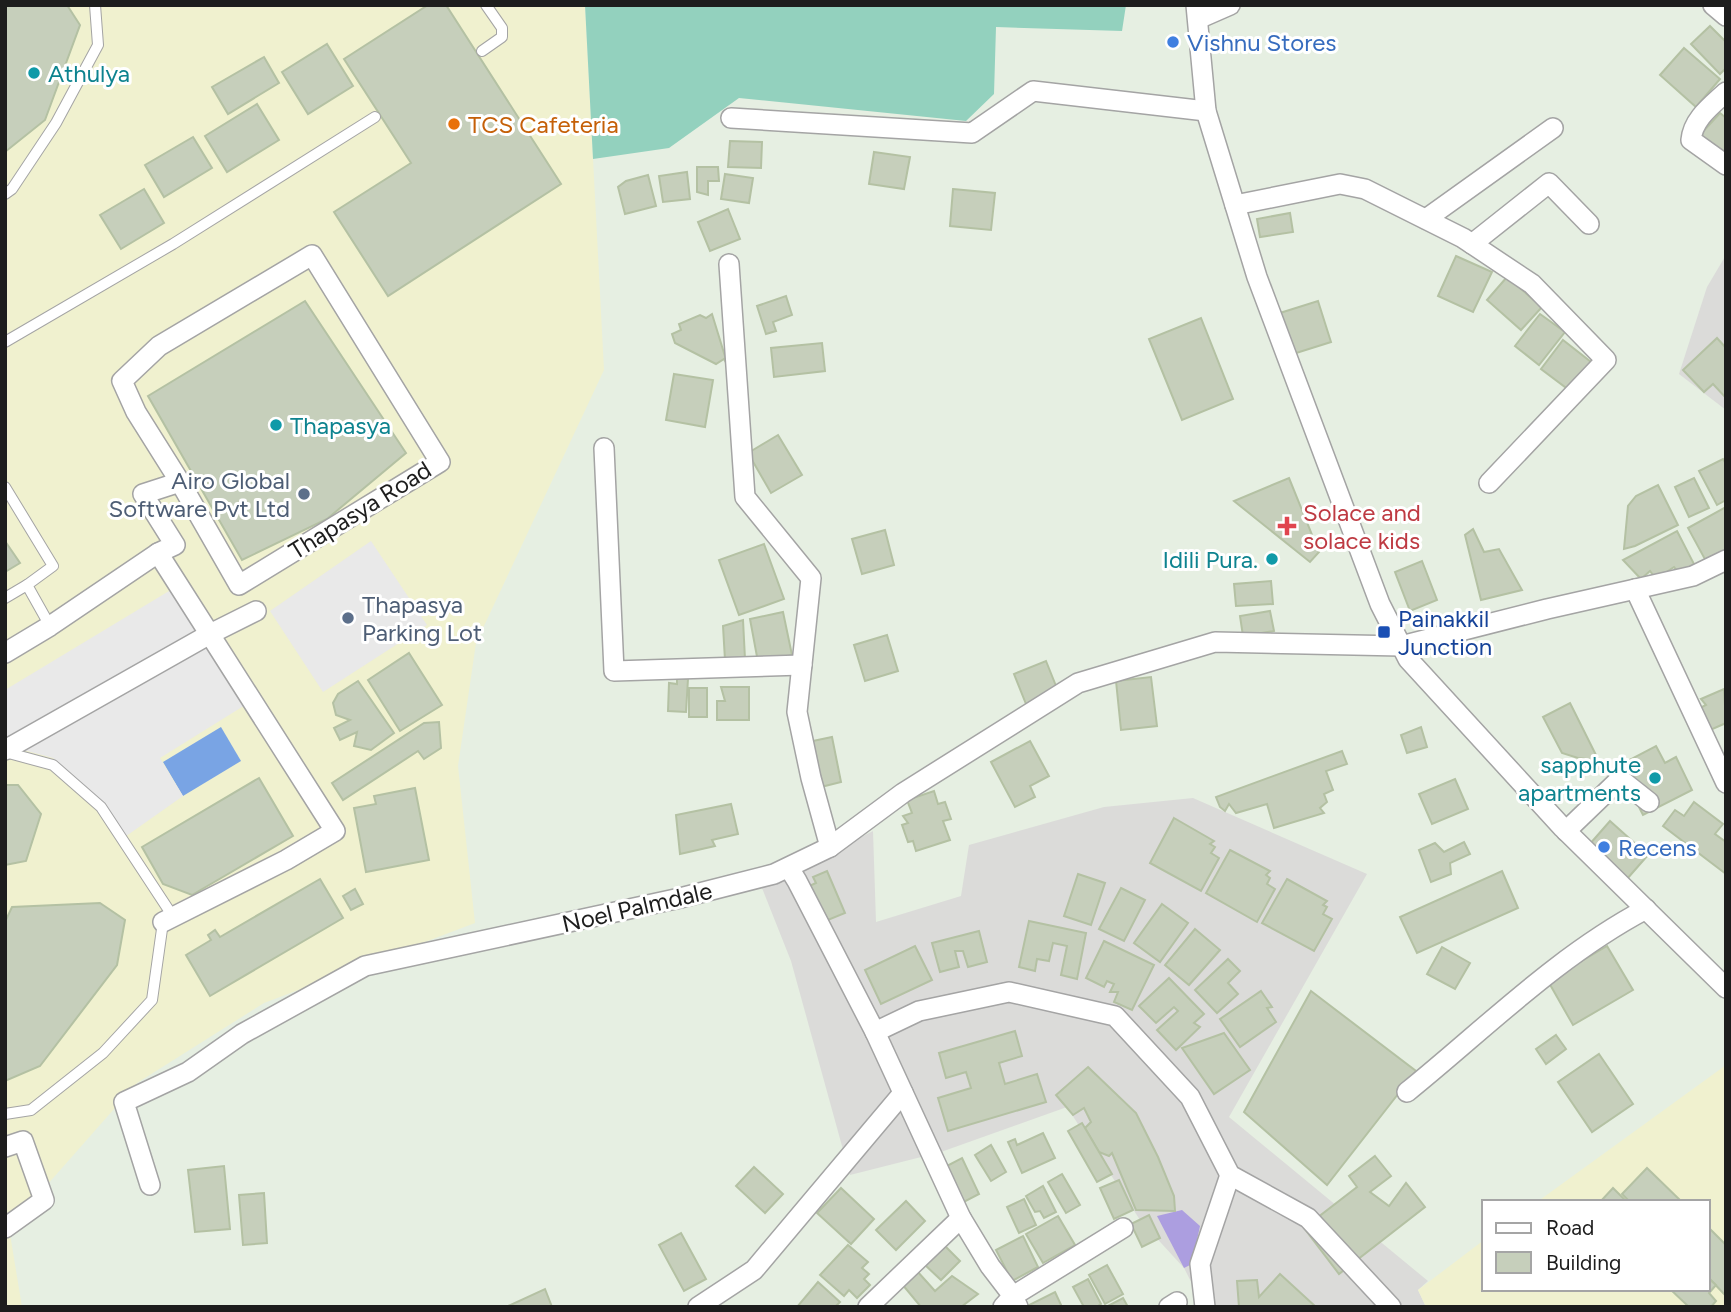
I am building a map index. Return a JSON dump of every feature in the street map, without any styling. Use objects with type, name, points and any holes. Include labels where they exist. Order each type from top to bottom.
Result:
[{"type":"street","points":[[1230,5],[1197,12],[1206,111],[1257,277],[1380,604],[1401,646],[1408,659],[1566,831],[1726,988]]},
{"type":"street","points":[[1713,5],[1726,16]]},
{"type":"street","points":[[731,118],[972,134],[1033,91],[1206,111]]},
{"type":"street","points":[[1726,92],[1697,121],[1692,129],[1691,140],[1726,165]]},
{"type":"street","points":[[1426,219],[1553,128]]},
{"type":"street","points":[[1472,244],[1549,183],[1588,225]]},
{"type":"street","points":[[1235,205],[1340,184],[1365,189],[1472,244],[1532,284],[1606,360],[1489,483]]},
{"type":"street","name":"Thapasya Road","points":[[312,255],[439,462],[239,585],[180,481],[136,412],[121,381],[159,346],[312,255]]},
{"type":"street","points":[[729,264],[745,497],[811,578],[797,712],[830,847]]},
{"type":"street","points":[[604,448],[614,671],[802,665]]},
{"type":"street","points":[[5,653],[158,553],[175,545],[143,494],[180,481]]},
{"type":"street","points":[[158,553],[335,831],[286,860],[163,922]]},
{"type":"street","name":"Noel Palmdale","points":[[150,1185],[124,1102],[188,1072],[242,1034],[365,966],[680,898],[774,874],[830,847],[903,793],[1078,683],[1215,642],[1401,646],[1693,576],[1726,561]]},
{"type":"street","points":[[1635,589],[1726,783]]},
{"type":"street","points":[[5,751],[210,634],[256,611]]},
{"type":"street","points":[[1566,831],[1620,779],[1649,802]]},
{"type":"street","points":[[789,868],[875,1032],[961,1218],[1011,1303],[1123,1228]]},
{"type":"street","points":[[1407,1092],[1527,989],[1570,957],[1646,909]]},
{"type":"street","points":[[875,1032],[919,1011],[1009,992],[1115,1016],[1190,1097],[1230,1175],[1308,1218],[1391,1307]]},
{"type":"street","points":[[698,1307],[754,1270],[903,1093]]},
{"type":"street","points":[[5,1147],[23,1142],[44,1200],[5,1228]]},
{"type":"street","points":[[1205,1307],[1200,1264],[1230,1175]]},
{"type":"street","points":[[868,1307],[961,1218]]},
{"type":"lane","points":[[5,194],[12,189],[56,123],[99,45],[95,5]]},
{"type":"lane","points":[[482,51],[502,37],[502,28],[486,5]]},
{"type":"lane","points":[[5,342],[173,244],[375,117]]},
{"type":"lane","points":[[5,487],[53,566],[5,598]]},
{"type":"lane","points":[[27,585],[50,626]]},
{"type":"lane","points":[[5,751],[53,765],[101,807],[170,912],[163,922],[152,1000],[103,1053],[31,1110],[5,1114]]},
{"type":"shaded area","points":[[5,5],[585,5],[604,370],[476,643],[458,766],[475,923],[264,1003],[137,1083],[9,1228],[22,1307],[5,1307]]},
{"type":"shaded area","points":[[585,5],[1126,5],[1122,31],[996,27],[994,94],[966,121],[739,98],[669,148],[593,159]]},
{"type":"shaded area","points":[[1726,255],[1726,410],[1679,374],[1707,287]]},
{"type":"shaded area","name":"Thapasya Parking Lot","points":[[371,541],[427,625],[323,692],[270,611]]},
{"type":"shaded area","points":[[179,585],[250,702],[160,758],[183,796],[122,839],[92,792],[53,758],[5,745],[5,690]]},
{"type":"shaded area","points":[[221,727],[241,761],[183,796],[163,762]]},
{"type":"shaded area","points":[[1193,798],[1367,874],[1229,1117],[1428,1281],[1418,1290],[1426,1307],[1204,1307],[1184,1268],[1140,1220],[1067,1107],[941,1152],[850,1175],[791,961],[762,888],[873,831],[876,922],[961,896],[969,845],[1104,807]]},
{"type":"shaded area","points":[[1726,1065],[1726,1307],[1426,1307],[1418,1290],[1482,1242],[1482,1291],[1710,1291],[1710,1200],[1540,1200]]},
{"type":"shaded area","points":[[1182,1210],[1200,1226],[1192,1264],[1184,1268],[1157,1216]]},
{"type":"building","name":"Athulya","points":[[5,5],[67,5],[80,25],[45,120],[5,152]]},
{"type":"building","name":"TCS Cafeteria","points":[[428,5],[446,5],[561,184],[388,296],[334,212],[411,163],[344,59]]},
{"type":"building","points":[[1710,26],[1726,42],[1726,68],[1720,74],[1691,44]]},
{"type":"building","points":[[327,44],[353,86],[308,114],[282,72]]},
{"type":"building","points":[[1684,48],[1720,79],[1696,107],[1660,75]]},
{"type":"building","points":[[264,57],[279,83],[228,114],[212,87]]},
{"type":"building","points":[[257,104],[279,140],[227,172],[205,136]]},
{"type":"building","points":[[1720,113],[1726,118],[1726,158],[1698,137]]},
{"type":"building","points":[[193,137],[212,168],[164,197],[145,165]]},
{"type":"building","points":[[730,141],[762,142],[761,168],[728,167]]},
{"type":"building","points":[[874,152],[910,157],[904,189],[869,184]]},
{"type":"building","points":[[697,167],[718,167],[719,181],[708,181],[708,195],[697,192]]},
{"type":"building","points":[[687,172],[690,199],[663,202],[659,176]]},
{"type":"building","points":[[725,174],[753,178],[749,203],[721,199]]},
{"type":"building","points":[[648,175],[656,206],[625,214],[618,187],[626,181]]},
{"type":"building","points":[[144,189],[164,223],[121,249],[100,215]]},
{"type":"building","points":[[953,189],[995,193],[991,230],[950,226]]},
{"type":"building","points":[[728,209],[740,239],[710,251],[698,222]]},
{"type":"building","points":[[1290,213],[1293,232],[1260,237],[1257,219]]},
{"type":"building","points":[[1456,256],[1492,272],[1473,312],[1438,296]]},
{"type":"building","points":[[1507,277],[1542,307],[1521,330],[1487,300]]},
{"type":"building","points":[[786,296],[792,315],[773,322],[776,331],[766,334],[757,306]]},
{"type":"building","name":"Thapasya","points":[[305,301],[406,453],[327,519],[242,560],[148,396]]},
{"type":"building","points":[[1318,301],[1331,342],[1293,354],[1280,313]]},
{"type":"building","points":[[712,314],[728,366],[724,359],[716,364],[675,343],[672,334],[681,330],[679,324],[700,315],[706,318]]},
{"type":"building","points":[[1540,314],[1565,332],[1539,365],[1515,346]]},
{"type":"building","points":[[1201,318],[1233,399],[1182,420],[1149,339]]},
{"type":"building","points":[[1717,338],[1726,348],[1726,398],[1713,384],[1704,392],[1683,370]]},
{"type":"building","points":[[1563,340],[1591,362],[1569,390],[1541,369]]},
{"type":"building","points":[[822,343],[825,371],[774,377],[771,348]]},
{"type":"building","points":[[674,374],[713,380],[705,427],[666,420]]},
{"type":"building","points":[[778,435],[802,475],[771,493],[748,453]]},
{"type":"building","points":[[1723,459],[1726,464],[1726,500],[1717,505],[1699,471]]},
{"type":"building","name":"Solace and solace kids","points":[[1289,478],[1319,552],[1310,562],[1234,501]]},
{"type":"building","points":[[1694,478],[1709,508],[1689,517],[1675,487]]},
{"type":"building","points":[[1658,485],[1678,525],[1624,549],[1628,506],[1636,496]]},
{"type":"building","points":[[1726,507],[1726,553],[1707,563],[1688,528]]},
{"type":"building","points":[[1473,529],[1484,552],[1499,549],[1522,590],[1481,600],[1465,535]]},
{"type":"building","points":[[885,530],[894,565],[862,574],[852,539]]},
{"type":"building","points":[[1677,531],[1694,564],[1679,573],[1674,567],[1656,579],[1650,571],[1641,579],[1623,560]]},
{"type":"building","points":[[5,541],[20,563],[5,572]]},
{"type":"building","points":[[764,544],[784,599],[739,615],[719,560]]},
{"type":"building","points":[[1422,561],[1437,600],[1410,611],[1395,572]]},
{"type":"building","points":[[1271,581],[1273,604],[1236,606],[1234,584]]},
{"type":"building","points":[[1270,611],[1274,631],[1243,636],[1240,616]]},
{"type":"building","points":[[783,612],[792,655],[758,662],[750,619]]},
{"type":"building","points":[[743,620],[745,659],[725,660],[723,626]]},
{"type":"building","points":[[887,635],[898,671],[865,681],[854,645]]},
{"type":"building","points":[[409,653],[442,705],[400,731],[368,680]]},
{"type":"building","points":[[1046,661],[1058,691],[1026,704],[1014,674]]},
{"type":"building","points":[[1151,677],[1157,726],[1121,730],[1116,681]]},
{"type":"building","points":[[677,678],[688,679],[686,712],[668,711],[669,683],[677,684]]},
{"type":"building","points":[[358,681],[394,733],[371,750],[354,746],[357,732],[340,740],[334,728],[350,720],[336,715],[333,703],[338,694]]},
{"type":"building","points":[[721,687],[749,687],[749,720],[717,720],[717,701],[725,701]]},
{"type":"building","points":[[689,688],[707,688],[707,717],[689,717]]},
{"type":"building","points":[[1724,689],[1726,723],[1708,731],[1698,709],[1706,705],[1701,699]]},
{"type":"building","points":[[1570,703],[1603,769],[1590,768],[1586,759],[1562,753],[1543,717]]},
{"type":"building","points":[[439,722],[441,748],[424,759],[418,751],[343,800],[332,783],[424,723]]},
{"type":"building","points":[[1421,727],[1427,747],[1407,753],[1401,735]]},
{"type":"building","points":[[832,737],[841,782],[817,788],[808,742]]},
{"type":"building","points":[[1030,741],[1049,776],[1030,786],[1035,797],[1015,807],[991,762]]},
{"type":"building","name":"sapphute apartments","points":[[1656,746],[1665,763],[1676,757],[1692,790],[1643,815],[1618,766]]},
{"type":"building","points":[[1342,751],[1347,764],[1326,771],[1333,790],[1324,794],[1327,802],[1320,808],[1324,813],[1274,828],[1267,804],[1236,813],[1229,804],[1225,811],[1220,807],[1216,797]]},
{"type":"building","points":[[259,778],[293,836],[192,895],[163,884],[142,847]]},
{"type":"building","points":[[1455,779],[1468,809],[1432,824],[1419,794]]},
{"type":"building","points":[[5,785],[18,785],[41,814],[26,861],[5,865]]},
{"type":"building","points":[[415,788],[429,860],[366,872],[354,808],[376,804],[374,796]]},
{"type":"building","points":[[934,791],[938,804],[945,802],[951,819],[943,821],[950,840],[916,851],[913,841],[908,842],[902,825],[908,823],[903,816],[912,813],[907,800]]},
{"type":"building","points":[[1694,802],[1723,824],[1715,834],[1726,842],[1726,874],[1663,826],[1675,810],[1684,816]]},
{"type":"building","points":[[731,804],[738,834],[712,840],[715,846],[680,854],[676,815]]},
{"type":"building","points":[[1174,818],[1214,841],[1210,844],[1215,847],[1211,853],[1219,858],[1201,891],[1150,863]]},
{"type":"building","points":[[1610,821],[1648,855],[1627,879],[1589,845]]},
{"type":"building","points":[[1464,842],[1470,854],[1450,863],[1451,874],[1431,882],[1419,850],[1435,843],[1444,852]]},
{"type":"building","points":[[1230,850],[1270,871],[1266,875],[1270,878],[1267,884],[1275,889],[1257,922],[1206,893]]},
{"type":"building","points":[[827,871],[845,913],[823,922],[807,887],[816,883],[813,877]]},
{"type":"building","points":[[1502,871],[1518,908],[1417,953],[1400,917]]},
{"type":"building","points":[[1078,874],[1105,883],[1091,925],[1064,916]]},
{"type":"building","points":[[320,879],[343,918],[210,996],[186,955],[211,940],[208,935],[215,930],[220,937]]},
{"type":"building","points":[[1287,879],[1327,901],[1323,905],[1327,907],[1323,914],[1332,919],[1314,951],[1262,923]]},
{"type":"building","points":[[1121,888],[1145,900],[1124,941],[1099,929]]},
{"type":"building","points":[[355,889],[363,904],[351,910],[343,896]]},
{"type":"building","points":[[100,903],[125,920],[117,965],[40,1066],[5,1081],[5,922],[12,907]]},
{"type":"building","points":[[1162,904],[1188,923],[1160,962],[1134,943]]},
{"type":"building","points":[[1029,921],[1086,933],[1077,979],[1061,975],[1067,946],[1053,943],[1049,961],[1037,959],[1035,971],[1019,967]]},
{"type":"building","points":[[1195,929],[1220,950],[1189,985],[1165,965]]},
{"type":"building","points":[[979,931],[987,962],[968,967],[963,951],[955,951],[959,967],[940,972],[932,943]]},
{"type":"building","points":[[1104,941],[1154,965],[1132,1010],[1114,1002],[1118,992],[1110,992],[1114,984],[1107,981],[1104,987],[1086,978]]},
{"type":"building","points":[[915,946],[932,980],[881,1004],[865,970]]},
{"type":"building","points":[[1607,946],[1633,990],[1573,1025],[1548,981]]},
{"type":"building","points":[[1442,947],[1470,963],[1455,989],[1427,974]]},
{"type":"building","points":[[1228,959],[1240,971],[1228,983],[1238,994],[1217,1013],[1195,990]]},
{"type":"building","points":[[1169,978],[1204,1014],[1194,1023],[1200,1027],[1176,1050],[1157,1030],[1178,1011],[1174,1007],[1156,1023],[1139,1006]]},
{"type":"building","points":[[1261,991],[1272,1007],[1267,1008],[1276,1022],[1240,1047],[1220,1019]]},
{"type":"building","points":[[1311,991],[1416,1071],[1327,1185],[1244,1112]]},
{"type":"building","points":[[1015,1031],[1022,1056],[999,1063],[1005,1084],[1037,1074],[1046,1102],[948,1131],[938,1098],[971,1088],[966,1072],[946,1078],[939,1053]]},
{"type":"building","points":[[1224,1033],[1250,1070],[1214,1094],[1182,1048]]},
{"type":"building","points":[[1556,1035],[1566,1049],[1546,1064],[1536,1049]]},
{"type":"building","points":[[1599,1054],[1633,1104],[1592,1132],[1558,1082]]},
{"type":"building","points":[[1088,1067],[1136,1113],[1174,1196],[1175,1211],[1136,1210],[1112,1153],[1109,1156],[1099,1152],[1085,1128],[1091,1122],[1084,1108],[1073,1115],[1056,1095]]},
{"type":"building","points":[[1082,1123],[1112,1174],[1097,1182],[1068,1131]]},
{"type":"building","points":[[1043,1133],[1055,1158],[1022,1173],[1008,1142],[1015,1139],[1017,1145]]},
{"type":"building","points":[[991,1145],[1006,1172],[991,1181],[975,1155]]},
{"type":"building","points":[[1375,1156],[1391,1176],[1370,1192],[1389,1206],[1406,1183],[1425,1207],[1339,1274],[1304,1228],[1357,1187],[1349,1176]]},
{"type":"building","points":[[962,1158],[979,1194],[960,1204],[943,1168]]},
{"type":"building","points":[[224,1166],[230,1229],[195,1232],[188,1170]]},
{"type":"building","points":[[754,1167],[783,1194],[765,1213],[736,1186]]},
{"type":"building","points":[[1647,1168],[1680,1200],[1628,1200],[1622,1194]]},
{"type":"building","points":[[1062,1174],[1080,1205],[1066,1213],[1048,1182]]},
{"type":"building","points":[[1119,1180],[1133,1210],[1114,1219],[1100,1188]]},
{"type":"building","points":[[1043,1186],[1056,1212],[1044,1218],[1040,1211],[1035,1212],[1026,1196]]},
{"type":"building","points":[[841,1188],[874,1219],[851,1244],[817,1213]]},
{"type":"building","points":[[1613,1188],[1625,1200],[1602,1200]]},
{"type":"building","points":[[264,1193],[267,1243],[243,1245],[239,1195]]},
{"type":"building","points":[[1024,1199],[1036,1225],[1019,1233],[1007,1207]]},
{"type":"building","points":[[906,1201],[925,1221],[896,1250],[876,1230]]},
{"type":"building","points":[[1149,1215],[1160,1238],[1142,1247],[1131,1224]]},
{"type":"building","points":[[1058,1216],[1075,1245],[1043,1263],[1026,1234]]},
{"type":"building","points":[[1710,1229],[1726,1245],[1725,1295],[1710,1279]]},
{"type":"building","points":[[681,1233],[706,1279],[684,1291],[659,1245]]},
{"type":"building","points":[[1023,1236],[1038,1267],[1012,1281],[996,1250]]},
{"type":"building","points":[[848,1245],[868,1262],[862,1268],[869,1274],[864,1279],[870,1285],[857,1298],[849,1290],[844,1296],[820,1275]]},
{"type":"building","points":[[944,1245],[960,1261],[941,1280],[925,1265]]},
{"type":"building","points":[[1107,1265],[1123,1294],[1105,1304],[1089,1275]]},
{"type":"building","points":[[917,1271],[935,1291],[952,1276],[978,1294],[961,1307],[921,1307],[902,1284]]},
{"type":"building","points":[[1280,1274],[1316,1307],[1239,1307],[1237,1281],[1257,1280],[1259,1297]]},
{"type":"building","points":[[1088,1279],[1101,1304],[1096,1307],[1084,1307],[1073,1287]]},
{"type":"building","points":[[1710,1280],[1716,1285],[1709,1293],[1716,1301],[1711,1307],[1689,1307],[1672,1291],[1710,1291]]},
{"type":"building","points":[[818,1282],[840,1302],[835,1307],[797,1307]]},
{"type":"building","points":[[545,1289],[552,1307],[506,1307]]},
{"type":"building","points":[[1055,1292],[1062,1307],[1029,1307],[1029,1305]]},
{"type":"building","points":[[1123,1298],[1128,1307],[1106,1307]]},
{"type":"place","name":"Vishnu Stores","points":[[1173,42]]},
{"type":"place","name":"Athulya","points":[[34,73]]},
{"type":"place","name":"TCS Cafeteria","points":[[454,124]]},
{"type":"place","name":"Thapasya","points":[[276,425]]},
{"type":"place","name":"Airo Global Software Pvt Ltd","points":[[304,494]]},
{"type":"place","name":"Solace and solace kids","points":[[1287,526]]},
{"type":"place","name":"Idili Pura.","points":[[1272,559]]},
{"type":"place","name":"Thapasya Parking Lot","points":[[348,618]]},
{"type":"place","name":"Painakkil Junction","points":[[1384,632]]},
{"type":"place","name":"sapphute apartments","points":[[1655,778]]},
{"type":"place","name":"Recens","points":[[1604,847]]}]
